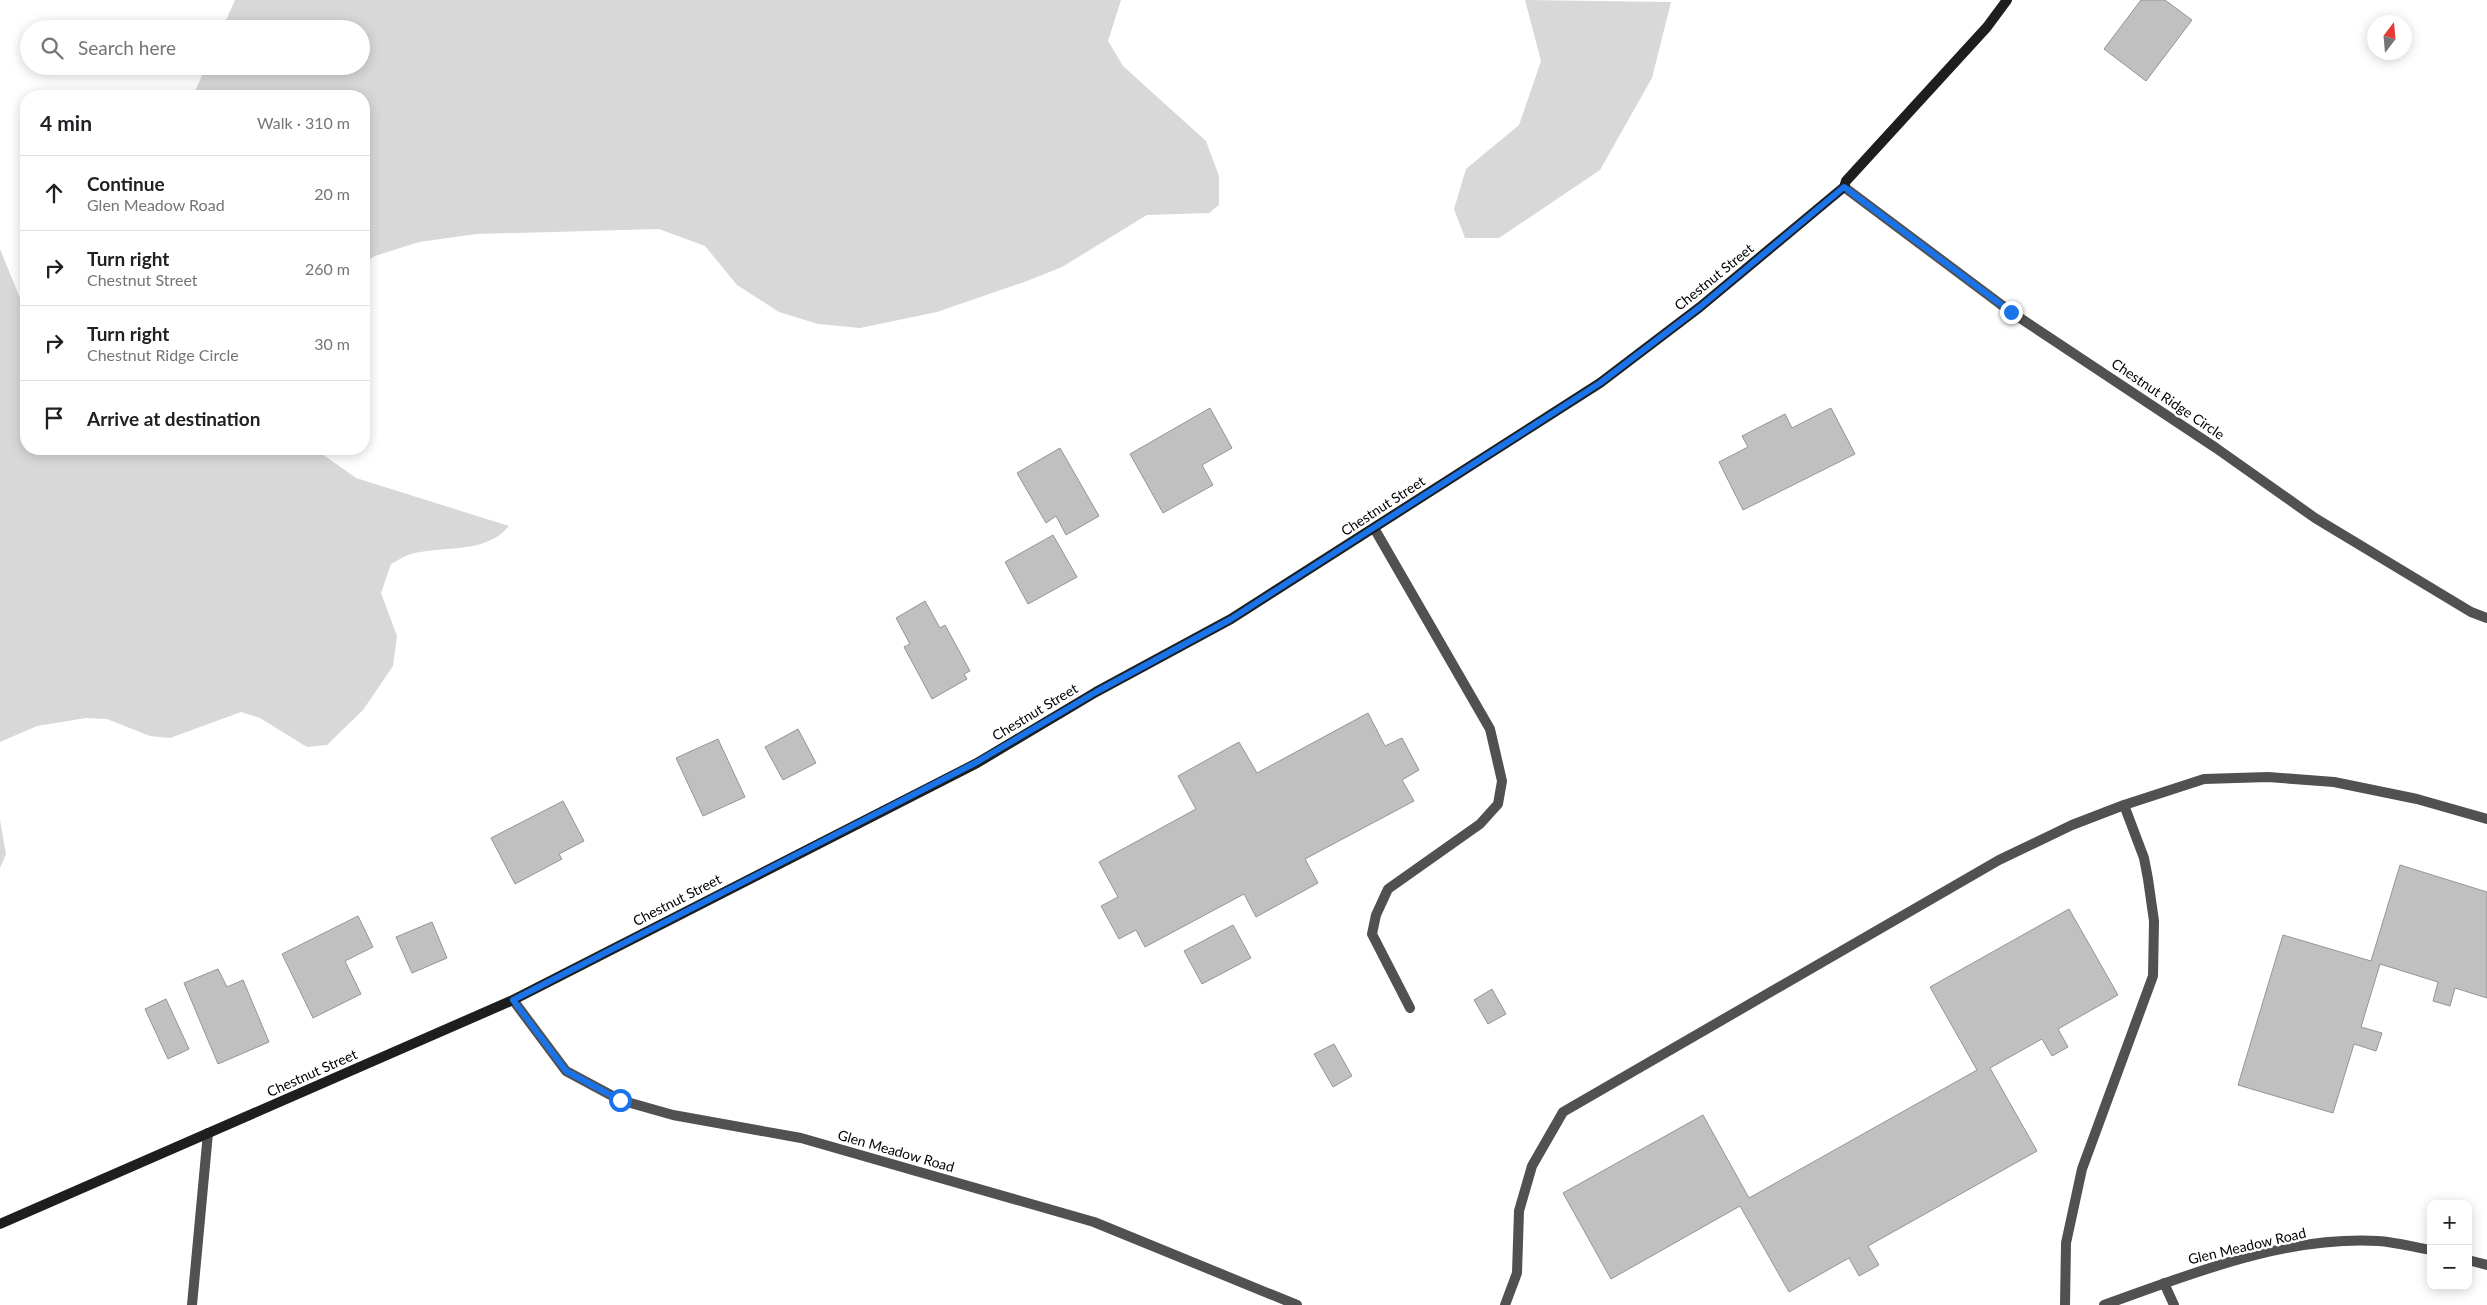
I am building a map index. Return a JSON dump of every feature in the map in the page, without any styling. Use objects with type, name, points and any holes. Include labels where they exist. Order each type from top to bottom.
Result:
[{"type":"main road","name":"Chestnut Street","points":[[0,1224],[513,1000],[977,762],[1096,692],[1231,619],[1600,383],[1700,307],[1844,187],[1846,181],[1987,27],[2007,0]]},
{"type":"street","name":"Chestnut Ridge Circle","points":[[1844,187],[2011,312],[2216,448],[2315,518],[2446,597],[2487,618]]},
{"type":"street","points":[[1374,528],[1490,730],[1502,781],[1498,804],[1480,824],[1388,889],[1376,915],[1372,934],[1410,1008]]},
{"type":"street","points":[[1505,1305],[1517,1273],[1519,1211],[1532,1166],[1563,1112],[1999,860],[2072,825],[2124,805],[2204,779],[2268,777],[2334,782],[2417,799],[2487,819]]},
{"type":"street","points":[[2066,1305],[2066,1242],[2082,1169],[2153,976],[2154,921],[2149,887],[2144,858],[2124,805]]},
{"type":"street","name":"Glen Meadow Road","points":[[513,1000],[566,1071],[620,1100],[673,1115],[801,1138],[1094,1222],[1297,1305]]},
{"type":"street","points":[[192,1305],[208,1133]]},
{"type":"street","name":"Glen Meadow Road","points":[[2104,1305],[2164,1283],[2222,1265],[2289,1248],[2332,1242],[2379,1241],[2427,1249]]},
{"type":"street","points":[[2472,1261],[2487,1265]]},
{"type":"street","points":[[2164,1283],[2174,1305]]},
{"type":"shaded area","points":[[235,0],[1121,0],[1108,41],[1123,66],[1206,141],[1219,176],[1219,205],[1209,213],[1147,215],[1062,267],[1027,281],[937,312],[860,328],[818,324],[779,312],[737,285],[705,246],[659,229],[477,234],[419,242],[370,259],[370,90],[196,90],[202,75],[370,75],[370,20],[226,20]]},
{"type":"shaded area","points":[[1525,0],[1671,2],[1652,78],[1600,170],[1499,238],[1465,238],[1454,209],[1466,169],[1519,125],[1541,61]]},
{"type":"shaded area","points":[[0,249],[20,298],[20,455],[323,455],[356,478],[509,526],[499,535],[476,545],[424,551],[403,557],[391,564],[381,593],[397,636],[393,666],[363,710],[327,745],[307,747],[260,718],[241,712],[170,738],[150,736],[107,719],[86,718],[37,726],[0,742]]},
{"type":"shaded area","points":[[0,820],[6,854],[0,868]]},
{"type":"building","points":[[2141,0],[2165,0],[2192,20],[2146,81],[2104,49]]},
{"type":"building","points":[[1210,408],[1232,448],[1202,465],[1213,485],[1163,513],[1130,454]]},
{"type":"building","points":[[1831,408],[1855,454],[1743,510],[1719,462],[1748,447],[1742,436],[1785,414],[1792,428]]},
{"type":"building","points":[[1060,448],[1099,516],[1066,535],[1056,516],[1046,523],[1017,473]]},
{"type":"building","points":[[1053,535],[1077,577],[1028,604],[1005,562]]},
{"type":"building","points":[[925,601],[940,628],[945,625],[970,671],[964,674],[967,679],[932,699],[904,647],[910,644],[896,618]]},
{"type":"building","points":[[1368,713],[1385,746],[1402,738],[1419,770],[1402,780],[1414,801],[1305,859],[1318,883],[1256,917],[1244,894],[1145,947],[1136,930],[1119,939],[1101,906],[1118,897],[1099,862],[1196,809],[1178,776],[1239,742],[1257,773]]},
{"type":"building","points":[[798,729],[816,763],[783,780],[765,747]]},
{"type":"building","points":[[718,739],[745,797],[703,816],[676,758]]},
{"type":"building","points":[[563,801],[584,841],[559,854],[562,859],[515,884],[491,838]]},
{"type":"building","points":[[2400,865],[2487,892],[2487,998],[2455,988],[2450,1006],[2433,1001],[2438,982],[2380,964],[2361,1027],[2382,1033],[2376,1051],[2354,1044],[2333,1113],[2238,1085],[2283,935],[2371,961]]},
{"type":"building","points":[[2069,909],[2118,995],[2058,1029],[2068,1047],[2052,1056],[2042,1039],[1990,1068],[2037,1151],[1868,1246],[1879,1265],[1859,1276],[1849,1258],[1789,1292],[1740,1206],[1611,1279],[1563,1193],[1703,1115],[1749,1198],[1977,1070],[1930,987]]},
{"type":"building","points":[[358,916],[373,947],[345,961],[361,994],[313,1018],[282,954]]},
{"type":"building","points":[[432,922],[447,958],[412,973],[396,937]]},
{"type":"building","points":[[1233,925],[1251,958],[1202,984],[1184,951]]},
{"type":"building","points":[[218,969],[227,987],[243,980],[269,1042],[218,1064],[184,983]]},
{"type":"building","points":[[1492,989],[1506,1014],[1488,1024],[1474,1000]]},
{"type":"building","points":[[166,999],[189,1049],[168,1059],[145,1009]]},
{"type":"building","points":[[1334,1044],[1352,1076],[1333,1087],[1314,1054]]},
{"type":"route","points":[[620,1100],[566,1071],[513,1000],[977,762],[1096,692],[1231,619],[1600,383],[1700,307],[1844,187],[2011,312]]}]
